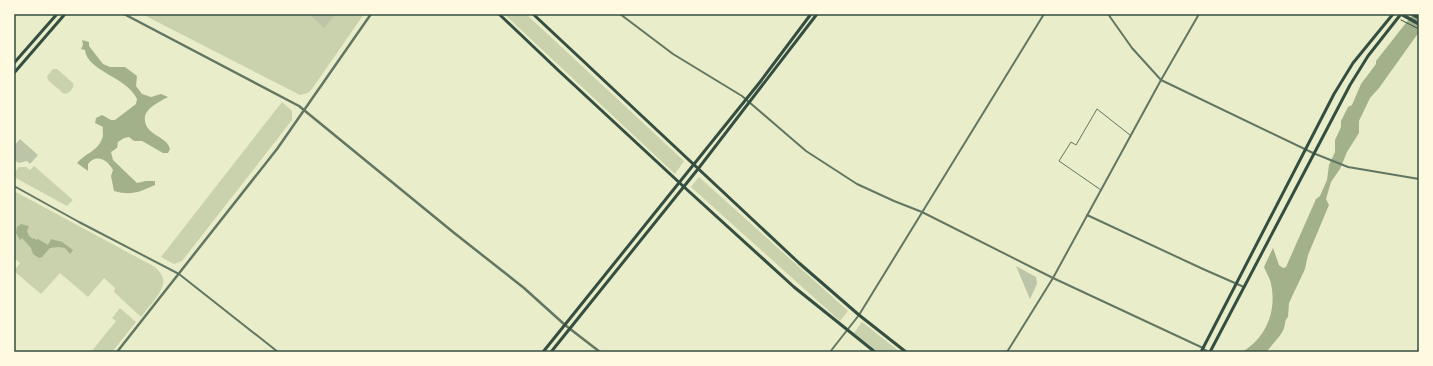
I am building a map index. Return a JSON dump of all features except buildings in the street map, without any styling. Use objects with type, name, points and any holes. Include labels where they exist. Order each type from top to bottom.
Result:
[{"type":"main road","points":[[14,63],[57,14]]},
{"type":"main road","points":[[14,73],[65,14]]},
{"type":"main road","points":[[499,14],[559,72],[794,287],[875,352]]},
{"type":"main road","points":[[533,14],[799,262],[859,315],[906,352]]},
{"type":"main road","points":[[550,352],[698,169],[811,14]]},
{"type":"main road","points":[[543,352],[679,182],[748,101],[818,14]]},
{"type":"main road","points":[[1202,350],[1334,94],[1353,63],[1393,14]]},
{"type":"main road","points":[[1412,14],[1419,18]]},
{"type":"main road","points":[[1209,352],[1350,85],[1368,56],[1402,16],[1419,24]]},
{"type":"street","points":[[124,14],[304,110],[524,288],[565,325],[600,352]]},
{"type":"street","points":[[117,352],[277,148],[371,14]]},
{"type":"street","points":[[620,14],[673,54],[748,101],[806,151],[857,184],[922,212],[1052,278],[1209,352]]},
{"type":"street","points":[[830,352],[859,315],[1044,14]]},
{"type":"street","points":[[1108,14],[1132,48],[1161,80],[1305,149],[1348,167],[1419,179]]},
{"type":"street","points":[[1007,352],[1052,278],[1199,14]]},
{"type":"street","points":[[14,186],[179,274],[278,352]]},
{"type":"street","points":[[1087,215],[1244,287]]},
{"type":"lane","points":[[1101,190],[1059,161],[1071,142],[1076,144],[1098,109],[1130,136]]},
{"type":"path","points":[[1402,16],[1419,29]]},
{"type":"shaded area","points":[[142,14],[364,14],[312,89],[308,93],[300,95]]},
{"type":"shaded area","points":[[504,14],[526,14],[684,161],[675,174]]},
{"type":"shaded area","points":[[1413,14],[1419,14],[1419,32],[1379,88],[1370,98],[1359,121],[1359,133],[1347,152],[1340,169],[1331,182],[1326,199],[1329,205],[1308,255],[1305,269],[1289,303],[1288,317],[1283,331],[1266,352],[1242,352],[1258,339],[1268,323],[1271,314],[1271,284],[1264,267],[1273,248],[1279,265],[1283,268],[1286,267],[1316,199],[1320,196],[1327,180],[1329,165],[1335,152],[1335,140],[1341,127],[1341,121],[1348,107],[1352,105],[1361,84],[1376,64],[1376,61]]},
{"type":"shaded area","points":[[82,40],[89,42],[89,46],[103,64],[110,67],[125,67],[137,76],[136,86],[142,94],[151,97],[161,94],[168,97],[149,109],[146,113],[145,121],[149,130],[165,141],[168,145],[170,149],[168,153],[163,153],[142,141],[134,141],[129,137],[118,142],[117,148],[111,152],[113,160],[137,183],[155,181],[155,185],[144,190],[131,193],[114,191],[111,176],[113,170],[108,163],[101,159],[94,159],[88,164],[88,171],[77,163],[97,147],[102,139],[103,127],[95,123],[96,118],[102,115],[111,120],[115,120],[136,104],[137,99],[132,91],[125,85],[100,69],[87,57],[85,50],[81,49],[83,45]]},
{"type":"shaded area","points":[[53,69],[57,69],[73,83],[73,87],[70,92],[64,94],[48,80],[47,76]]},
{"type":"shaded area","points":[[282,102],[292,111],[292,120],[182,261],[174,264],[161,257]]},
{"type":"shaded area","points":[[34,166],[73,200],[67,206],[14,177],[14,173],[19,167],[26,167],[30,170]]},
{"type":"shaded area","points":[[699,177],[848,311],[840,321],[691,187]]},
{"type":"shaded area","points":[[14,191],[155,267],[163,278],[162,288],[141,317],[114,292],[115,288],[104,278],[88,297],[60,273],[41,294],[14,271],[20,263],[14,258]]},
{"type":"shaded area","points":[[21,224],[29,226],[27,231],[29,236],[33,239],[38,239],[48,245],[51,239],[62,242],[73,250],[70,254],[65,248],[50,248],[42,257],[39,258],[33,254],[31,248],[22,238],[20,240],[16,233],[17,227]]},
{"type":"shaded area","points":[[120,308],[136,322],[112,352],[91,352],[116,321],[112,318]]},
{"type":"shaded area","points":[[862,322],[900,352],[878,352],[854,333]]}]
